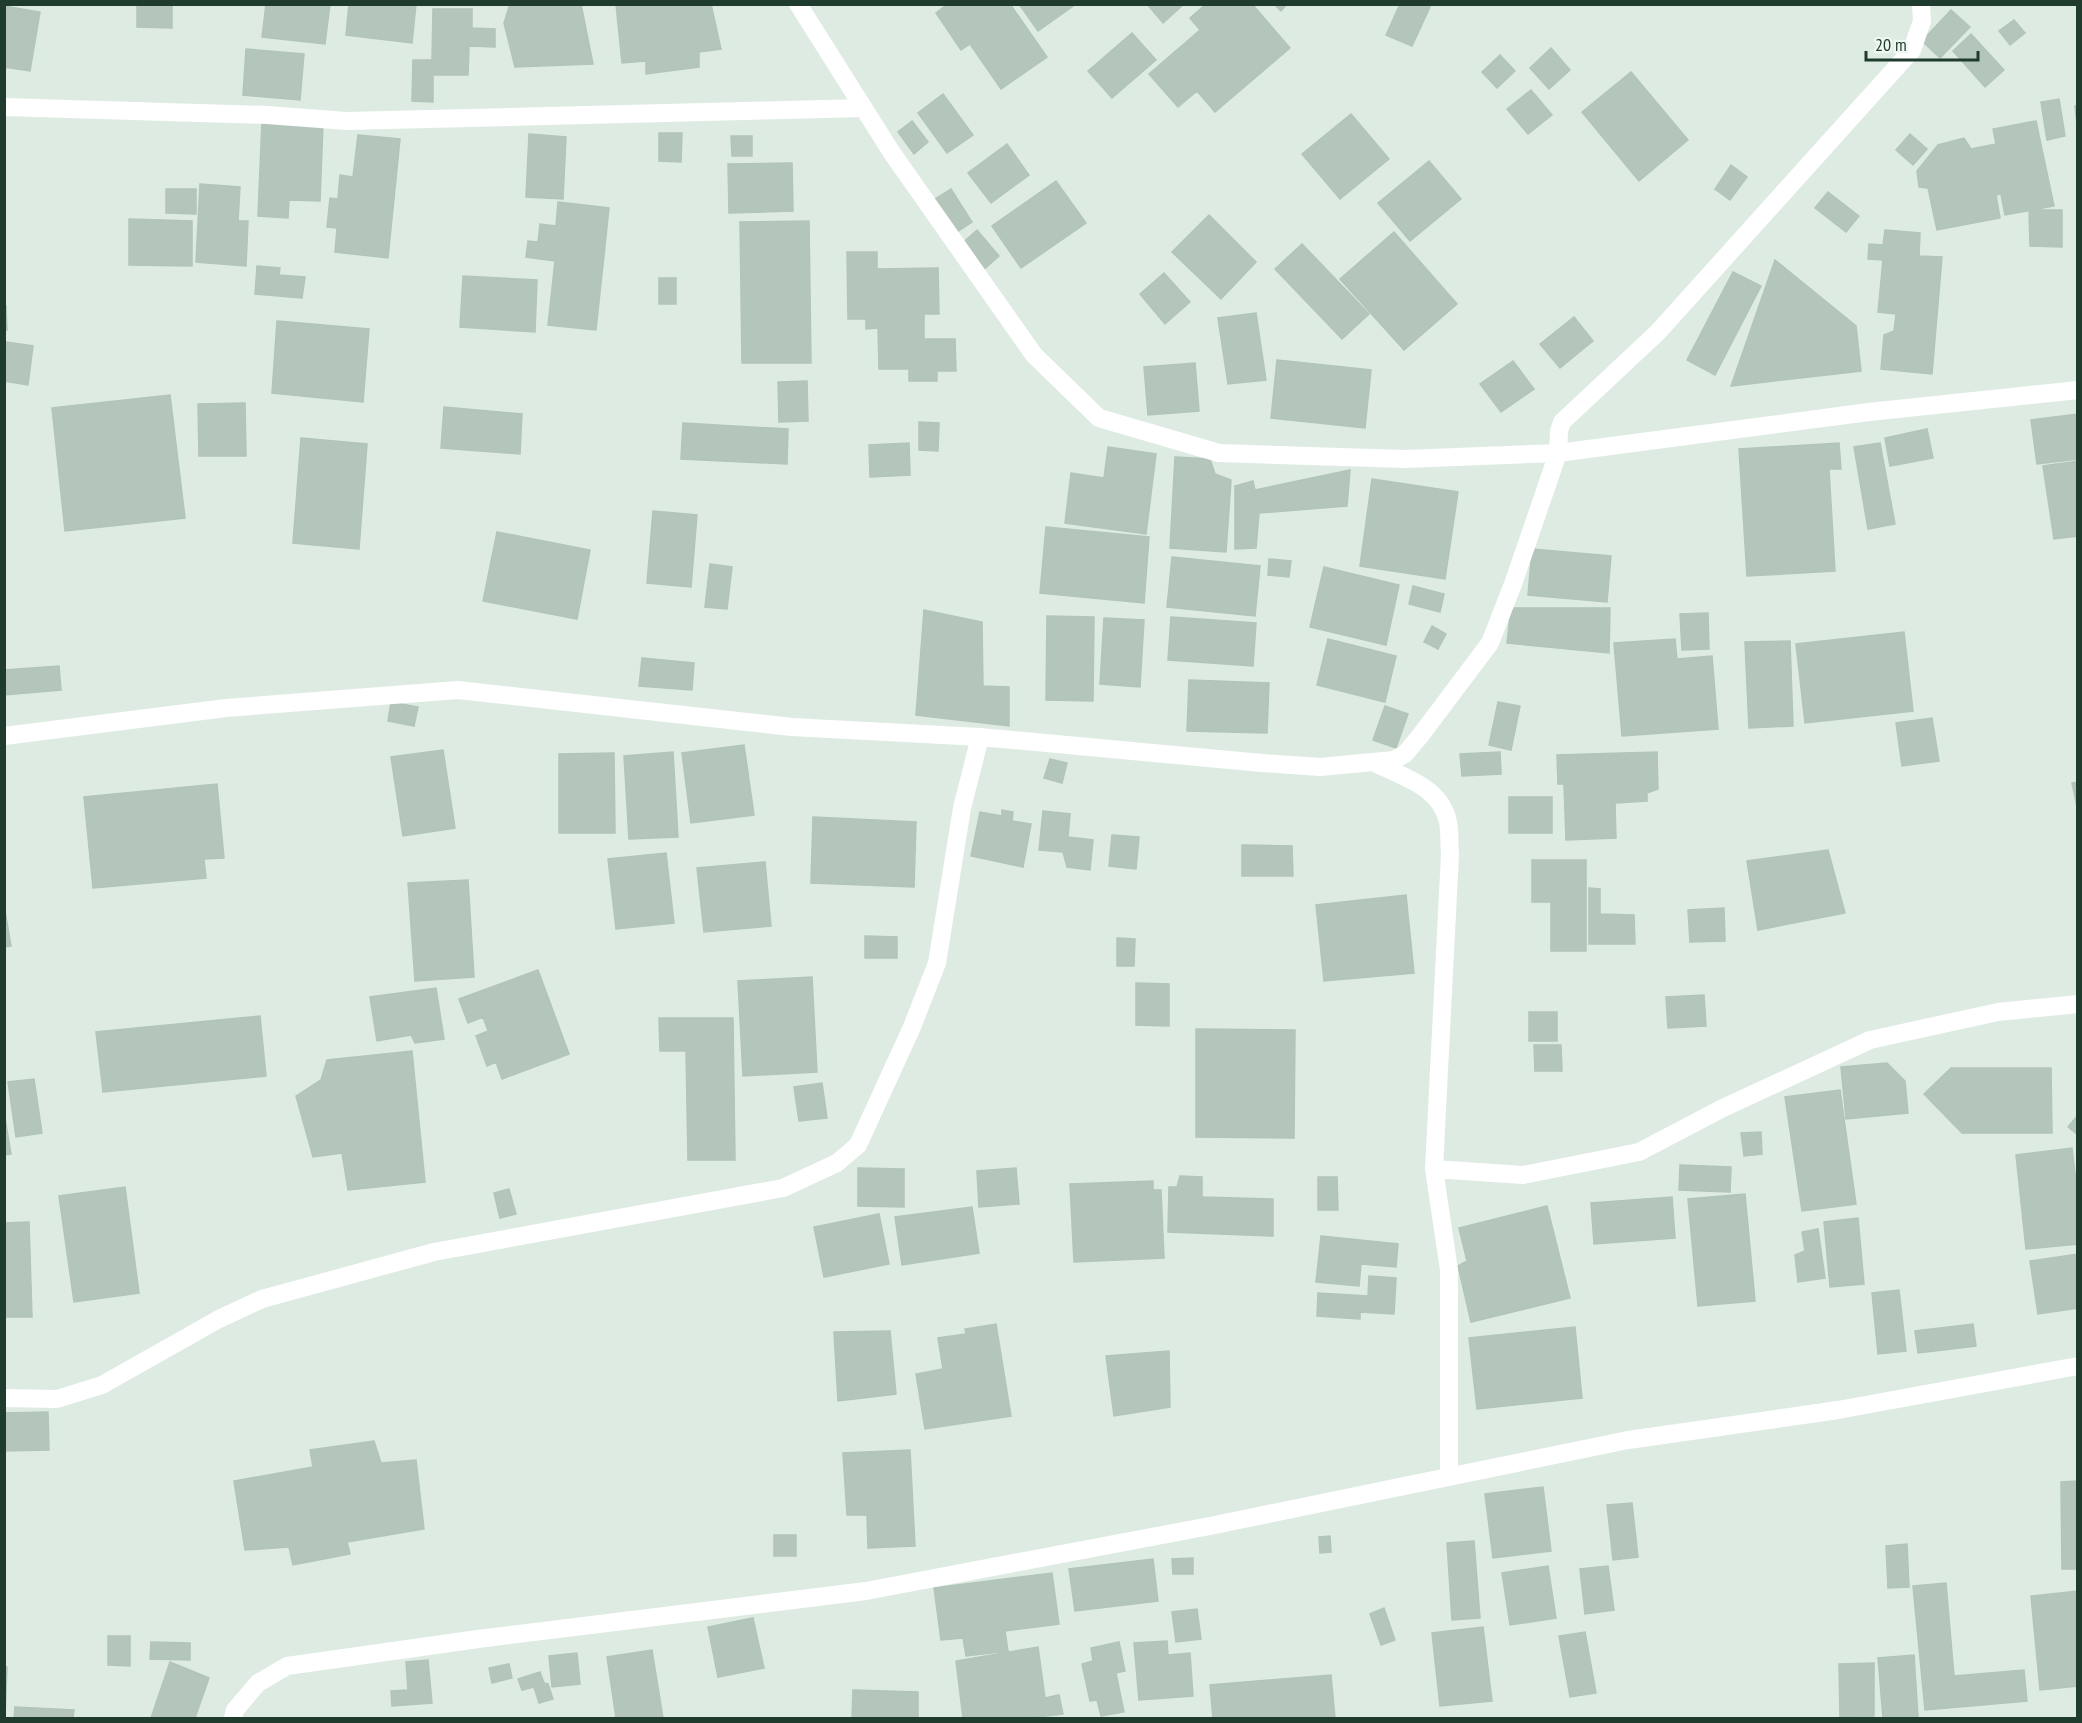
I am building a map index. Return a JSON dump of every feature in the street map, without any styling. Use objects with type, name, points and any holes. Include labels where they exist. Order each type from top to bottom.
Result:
[{"type":"street","points":[[798,4],[892,153],[1034,355],[1099,418],[1220,453],[1406,459],[1558,453],[1869,412],[2078,390]]},
{"type":"street","points":[[4,736],[226,708],[458,690],[792,727],[980,737],[1262,763],[1320,767],[1394,760],[1405,754],[1420,736],[1490,643],[1558,453],[1559,431],[1562,422],[1658,332],[1912,50],[1922,21],[1921,4]]},
{"type":"street","points":[[4,107],[267,115],[347,121],[864,108]]},
{"type":"street","points":[[4,1398],[57,1399],[102,1385],[219,1319],[262,1299],[434,1252],[783,1188],[837,1163],[858,1145],[912,1027],[937,963],[962,808],[980,737]]},
{"type":"street","points":[[1375,763],[1432,793],[1439,799],[1448,821],[1449,866],[1434,1169],[1449,1270],[1449,1478]]},
{"type":"street","points":[[1434,1169],[1523,1175],[1640,1152],[1723,1108],[1870,1040],[1998,1012],[2078,1004]]},
{"type":"street","points":[[233,1719],[236,1710],[258,1683],[287,1666],[478,1639],[866,1591],[1198,1528],[1628,1440],[1838,1410],[2078,1366]]},
{"type":"building","points":[[137,4],[172,4],[172,28],[137,27]]},
{"type":"building","points":[[266,4],[330,4],[325,44],[262,37]]},
{"type":"building","points":[[349,4],[416,4],[412,43],[346,35]]},
{"type":"building","points":[[510,4],[581,4],[593,64],[515,67],[504,23]]},
{"type":"building","points":[[616,4],[711,4],[721,49],[699,52],[699,67],[646,74],[646,61],[622,63]]},
{"type":"building","points":[[948,4],[1010,4],[1047,57],[1001,89],[970,44],[961,50],[936,13]]},
{"type":"building","points":[[1019,4],[1076,4],[1038,31]]},
{"type":"building","points":[[1147,4],[1184,4],[1163,23]]},
{"type":"building","points":[[1206,4],[1252,4],[1290,48],[1215,112],[1197,91],[1178,107],[1149,74],[1200,30],[1190,18]]},
{"type":"building","points":[[1274,4],[1287,4],[1281,11]]},
{"type":"building","points":[[1400,4],[1423,4],[1430,7],[1412,46],[1386,35]]},
{"type":"building","points":[[4,6],[40,12],[30,71],[4,67]]},
{"type":"building","points":[[433,9],[472,9],[472,28],[495,29],[495,47],[469,46],[468,75],[433,75],[433,102],[412,101],[413,60],[432,60]]},
{"type":"building","points":[[1951,10],[1970,27],[1940,58],[1922,41]]},
{"type":"building","points":[[2014,20],[2025,33],[2010,45],[1999,31]]},
{"type":"building","points":[[1132,33],[1156,60],[1112,98],[1088,71]]},
{"type":"building","points":[[1971,34],[2004,70],[1985,87],[1953,51]]},
{"type":"building","points":[[1551,48],[1570,70],[1549,89],[1530,68]]},
{"type":"building","points":[[246,49],[304,54],[300,100],[243,95]]},
{"type":"building","points":[[1500,55],[1515,71],[1497,88],[1482,72]]},
{"type":"building","points":[[1631,72],[1688,140],[1639,181],[1582,112]]},
{"type":"building","points":[[1531,90],[1552,115],[1528,134],[1507,109]]},
{"type":"building","points":[[943,94],[973,135],[947,153],[918,113]]},
{"type":"building","points":[[2059,99],[2065,136],[2047,140],[2041,102]]},
{"type":"building","points":[[2075,106],[2078,106],[2078,134]]},
{"type":"building","points":[[1351,114],[1389,159],[1340,199],[1302,154]]},
{"type":"building","points":[[262,121],[323,124],[320,201],[289,200],[288,218],[258,216]]},
{"type":"building","points":[[912,121],[928,142],[914,154],[898,132]]},
{"type":"building","points":[[2036,121],[2054,206],[2005,215],[2001,194],[1996,195],[2000,218],[1937,230],[1928,188],[1919,187],[1917,171],[1938,145],[1964,138],[1971,149],[1996,144],[1993,129]]},
{"type":"building","points":[[659,133],[682,133],[681,162],[659,161]]},
{"type":"building","points":[[529,134],[566,137],[563,199],[526,197]]},
{"type":"building","points":[[1910,134],[1927,149],[1913,165],[1896,150]]},
{"type":"building","points":[[358,135],[400,139],[388,258],[335,252],[337,228],[327,227],[330,198],[338,199],[340,175],[353,177]]},
{"type":"building","points":[[731,136],[752,136],[752,156],[732,156]]},
{"type":"building","points":[[1007,144],[1029,175],[991,203],[968,173]]},
{"type":"building","points":[[1429,161],[1461,199],[1410,241],[1378,203]]},
{"type":"building","points":[[792,163],[793,211],[729,213],[728,164]]},
{"type":"building","points":[[1731,165],[1747,177],[1730,200],[1715,189]]},
{"type":"building","points":[[1056,181],[1086,223],[1021,268],[992,226]]},
{"type":"building","points":[[200,184],[240,187],[238,221],[248,221],[246,266],[196,262]]},
{"type":"building","points":[[166,189],[196,189],[196,214],[166,213]]},
{"type":"building","points":[[951,189],[972,222],[957,232],[935,199]]},
{"type":"building","points":[[1828,192],[1859,216],[1846,232],[1815,208]]},
{"type":"building","points":[[558,202],[609,208],[596,330],[548,325],[555,261],[526,257],[528,241],[538,242],[540,224],[556,226]]},
{"type":"building","points":[[2029,210],[2062,210],[2062,247],[2030,246]]},
{"type":"building","points":[[1209,215],[1256,262],[1221,299],[1172,252]]},
{"type":"building","points":[[129,219],[192,221],[192,266],[129,265]]},
{"type":"building","points":[[809,221],[811,363],[742,363],[740,222]]},
{"type":"building","points":[[977,230],[999,256],[981,272],[959,246]]},
{"type":"building","points":[[1885,230],[1920,233],[1919,256],[1942,257],[1932,374],[1881,369],[1884,335],[1894,331],[1896,314],[1878,312],[1883,260],[1868,259],[1869,244],[1883,245]]},
{"type":"building","points":[[1394,232],[1457,304],[1404,350],[1340,279]]},
{"type":"building","points":[[1302,244],[1369,314],[1342,339],[1275,269]]},
{"type":"building","points":[[847,252],[877,252],[877,269],[938,268],[939,314],[924,314],[924,339],[955,339],[956,371],[937,371],[937,381],[909,381],[909,369],[879,369],[878,328],[866,329],[866,319],[848,319]]},
{"type":"building","points":[[1775,260],[1856,326],[1861,371],[1731,386]]},
{"type":"building","points":[[257,266],[280,268],[279,275],[305,277],[302,298],[255,294]]},
{"type":"building","points":[[1733,272],[1761,286],[1715,375],[1687,360]]},
{"type":"building","points":[[1164,273],[1190,302],[1165,324],[1140,294]]},
{"type":"building","points":[[463,276],[537,280],[535,332],[460,327]]},
{"type":"building","points":[[659,278],[676,278],[676,304],[659,304]]},
{"type":"building","points":[[6,306],[7,330],[4,331],[4,307]]},
{"type":"building","points":[[1256,313],[1266,380],[1228,384],[1218,318]]},
{"type":"building","points":[[1574,317],[1593,341],[1560,368],[1540,344]]},
{"type":"building","points":[[277,321],[369,329],[363,402],[272,393]]},
{"type":"building","points":[[6,342],[33,346],[28,385],[4,381]]},
{"type":"building","points":[[1277,360],[1371,370],[1365,428],[1271,418]]},
{"type":"building","points":[[1513,361],[1534,389],[1501,412],[1480,384]]},
{"type":"building","points":[[1195,363],[1199,411],[1148,415],[1144,367]]},
{"type":"building","points":[[807,381],[808,421],[779,422],[778,382]]},
{"type":"building","points":[[170,395],[185,518],[65,531],[52,408]]},
{"type":"building","points":[[245,403],[246,456],[199,456],[198,404]]},
{"type":"building","points":[[444,407],[522,414],[520,454],[441,448]]},
{"type":"building","points":[[2078,414],[2078,459],[2037,464],[2031,420]]},
{"type":"building","points":[[919,422],[939,423],[938,451],[919,450]]},
{"type":"building","points":[[683,423],[788,429],[787,464],[681,459]]},
{"type":"building","points":[[1927,429],[1933,458],[1890,466],[1885,438]]},
{"type":"building","points":[[301,438],[367,444],[359,549],[293,543]]},
{"type":"building","points":[[909,443],[910,475],[870,477],[869,445]]},
{"type":"building","points":[[1839,443],[1841,469],[1829,469],[1835,571],[1747,576],[1739,449]]},
{"type":"building","points":[[1880,443],[1895,524],[1868,529],[1854,447]]},
{"type":"building","points":[[1108,447],[1156,454],[1146,534],[1065,523],[1071,473],[1104,478]]},
{"type":"building","points":[[1175,457],[1210,459],[1215,474],[1231,480],[1226,552],[1170,548]]},
{"type":"building","points":[[2078,461],[2078,536],[2054,539],[2043,466]]},
{"type":"building","points":[[1350,470],[1347,506],[1259,513],[1256,548],[1235,549],[1235,486],[1253,481],[1255,490]]},
{"type":"building","points":[[1372,479],[1458,492],[1445,579],[1360,566]]},
{"type":"building","points":[[653,511],[697,515],[691,587],[647,583]]},
{"type":"building","points":[[1046,527],[1149,537],[1144,603],[1040,593]]},
{"type":"building","points":[[497,532],[590,550],[577,619],[483,601]]},
{"type":"building","points":[[1532,549],[1611,556],[1607,602],[1528,595]]},
{"type":"building","points":[[1172,557],[1260,566],[1255,616],[1167,607]]},
{"type":"building","points":[[1269,559],[1291,561],[1289,577],[1268,575]]},
{"type":"building","points":[[710,564],[732,567],[727,609],[705,607]]},
{"type":"building","points":[[1324,567],[1399,585],[1386,645],[1310,627]]},
{"type":"building","points":[[1413,586],[1444,594],[1440,612],[1409,604]]},
{"type":"building","points":[[1511,608],[1610,608],[1609,653],[1507,643]]},
{"type":"building","points":[[924,610],[982,622],[983,686],[1009,687],[1009,726],[916,715]]},
{"type":"building","points":[[1708,613],[1709,649],[1682,650],[1680,614]]},
{"type":"building","points":[[1047,616],[1094,617],[1093,701],[1046,700]]},
{"type":"building","points":[[1171,617],[1256,623],[1253,666],[1168,660]]},
{"type":"building","points":[[1104,618],[1144,620],[1140,687],[1100,684]]},
{"type":"building","points":[[1432,626],[1446,634],[1438,649],[1424,642]]},
{"type":"building","points":[[1904,632],[1913,711],[1805,723],[1796,644]]},
{"type":"building","points":[[1328,639],[1396,656],[1385,702],[1317,685]]},
{"type":"building","points":[[1675,639],[1677,659],[1712,656],[1718,729],[1622,736],[1614,643]]},
{"type":"building","points":[[1790,641],[1793,726],[1749,728],[1745,642]]},
{"type":"building","points":[[642,658],[694,663],[692,690],[639,686]]},
{"type":"building","points":[[59,666],[61,690],[4,695],[4,670]]},
{"type":"building","points":[[1189,680],[1269,683],[1267,733],[1187,731]]},
{"type":"building","points":[[391,702],[418,707],[414,726],[388,721]]},
{"type":"building","points":[[1498,702],[1520,706],[1511,750],[1489,745]]},
{"type":"building","points":[[1385,706],[1408,714],[1396,748],[1373,740]]},
{"type":"building","points":[[1932,718],[1939,761],[1902,766],[1896,723]]},
{"type":"building","points":[[744,745],[754,815],[691,823],[682,753]]},
{"type":"building","points":[[443,750],[455,828],[403,836],[391,757]]},
{"type":"building","points":[[673,752],[678,837],[629,839],[624,756]]},
{"type":"building","points":[[1500,752],[1501,774],[1462,776],[1460,754]]},
{"type":"building","points":[[1657,752],[1658,789],[1647,793],[1647,801],[1615,803],[1616,838],[1566,840],[1564,784],[1558,784],[1557,755]]},
{"type":"building","points":[[614,753],[615,833],[559,833],[559,754]]},
{"type":"building","points":[[1050,759],[1067,763],[1062,783],[1044,778]]},
{"type":"building","points":[[2078,782],[2078,811],[2072,783]]},
{"type":"building","points":[[217,784],[224,858],[204,859],[206,878],[93,888],[84,797]]},
{"type":"building","points":[[1509,797],[1552,797],[1552,833],[1509,833]]},
{"type":"building","points":[[1002,810],[1013,812],[1012,821],[1031,824],[1023,867],[971,856],[980,812],[1002,816]]},
{"type":"building","points":[[1043,811],[1070,814],[1068,837],[1093,840],[1090,870],[1067,867],[1063,852],[1039,850]]},
{"type":"building","points":[[813,817],[916,822],[914,887],[811,883]]},
{"type":"building","points":[[1112,835],[1139,837],[1136,869],[1109,866]]},
{"type":"building","points":[[1242,845],[1292,846],[1293,876],[1242,876]]},
{"type":"building","points":[[1828,850],[1845,913],[1758,930],[1747,861]]},
{"type":"building","points":[[666,853],[674,923],[616,929],[608,859]]},
{"type":"building","points":[[1532,860],[1586,860],[1586,951],[1551,951],[1551,902],[1532,902]]},
{"type":"building","points":[[765,862],[771,926],[704,932],[697,868]]},
{"type":"building","points":[[468,880],[474,977],[415,981],[408,883]]},
{"type":"building","points":[[1589,888],[1600,889],[1600,914],[1634,915],[1635,944],[1589,944]]},
{"type":"building","points":[[1406,895],[1414,973],[1324,981],[1316,905]]},
{"type":"building","points":[[4,905],[11,946],[4,947]]},
{"type":"building","points":[[1724,908],[1725,941],[1690,942],[1688,910]]},
{"type":"building","points":[[865,936],[897,937],[897,958],[865,958]]},
{"type":"building","points":[[1117,938],[1135,939],[1134,966],[1117,966]]},
{"type":"building","points":[[538,970],[569,1054],[502,1079],[496,1062],[487,1066],[476,1036],[488,1031],[483,1017],[468,1023],[459,999]]},
{"type":"building","points":[[812,977],[817,1072],[743,1076],[738,981]]},
{"type":"building","points":[[1136,983],[1169,984],[1169,1026],[1136,1025]]},
{"type":"building","points":[[436,988],[444,1039],[415,1043],[411,1035],[377,1041],[370,997]]},
{"type":"building","points":[[1704,995],[1706,1026],[1668,1028],[1666,997]]},
{"type":"building","points":[[1529,1012],[1557,1012],[1557,1041],[1529,1041]]},
{"type":"building","points":[[260,1016],[266,1076],[103,1092],[96,1032]]},
{"type":"building","points":[[659,1018],[733,1018],[735,1160],[688,1160],[686,1051],[660,1051]]},
{"type":"building","points":[[1196,1029],[1295,1030],[1294,1138],[1196,1137]]},
{"type":"building","points":[[1534,1045],[1561,1045],[1562,1071],[1535,1071]]},
{"type":"building","points":[[412,1051],[425,1182],[348,1190],[342,1153],[313,1157],[296,1096],[321,1080],[327,1060]]},
{"type":"building","points":[[1887,1063],[1905,1081],[1908,1113],[1846,1119],[1841,1067]]},
{"type":"building","points":[[1951,1068],[2051,1068],[2052,1133],[1962,1133],[1924,1094]]},
{"type":"building","points":[[34,1079],[42,1133],[16,1137],[8,1082]]},
{"type":"building","points":[[822,1083],[827,1118],[799,1121],[794,1087]]},
{"type":"building","points":[[1840,1090],[1856,1204],[1802,1211],[1785,1097]]},
{"type":"building","points":[[4,1112],[11,1154],[4,1155]]},
{"type":"building","points":[[2078,1115],[2078,1135],[2068,1127]]},
{"type":"building","points":[[1761,1132],[1762,1154],[1744,1156],[1741,1133]]},
{"type":"building","points":[[2072,1148],[2078,1199],[2078,1244],[2026,1249],[2016,1155]]},
{"type":"building","points":[[1680,1165],[1731,1167],[1730,1192],[1679,1190]]},
{"type":"building","points":[[858,1168],[904,1169],[904,1207],[858,1206]]},
{"type":"building","points":[[1016,1168],[1019,1204],[979,1207],[977,1171]]},
{"type":"building","points":[[1180,1176],[1202,1177],[1202,1197],[1273,1199],[1273,1236],[1168,1232],[1169,1187],[1177,1187]]},
{"type":"building","points":[[1318,1177],[1337,1177],[1338,1210],[1318,1210]]},
{"type":"building","points":[[1153,1181],[1153,1190],[1161,1190],[1164,1258],[1074,1262],[1070,1184]]},
{"type":"building","points":[[125,1187],[139,1293],[74,1302],[59,1196]]},
{"type":"building","points":[[509,1189],[516,1214],[500,1218],[494,1193]]},
{"type":"building","points":[[1745,1194],[1755,1301],[1698,1306],[1688,1199]]},
{"type":"building","points":[[1672,1197],[1675,1238],[1594,1244],[1591,1203]]},
{"type":"building","points":[[1547,1206],[1570,1298],[1471,1322],[1458,1266],[1467,1261],[1459,1228]]},
{"type":"building","points":[[972,1207],[979,1253],[902,1265],[895,1217]]},
{"type":"building","points":[[879,1214],[889,1264],[824,1277],[814,1227]]},
{"type":"building","points":[[1858,1218],[1864,1284],[1830,1287],[1824,1222]]},
{"type":"building","points":[[29,1222],[32,1317],[4,1317],[4,1223]]},
{"type":"building","points":[[1818,1229],[1825,1278],[1798,1282],[1795,1255],[1805,1251],[1802,1232]]},
{"type":"building","points":[[1321,1236],[1398,1244],[1396,1267],[1361,1264],[1359,1286],[1316,1282]]},
{"type":"building","points":[[2078,1254],[2078,1308],[2038,1314],[2030,1261]]},
{"type":"building","points":[[1369,1276],[1396,1278],[1394,1314],[1360,1312],[1360,1319],[1317,1316],[1318,1293],[1368,1296]]},
{"type":"building","points":[[1899,1290],[1906,1351],[1878,1354],[1872,1293]]},
{"type":"building","points":[[996,1324],[1011,1416],[925,1429],[916,1374],[943,1369],[938,1338],[966,1334],[965,1329]]},
{"type":"building","points":[[1973,1324],[1976,1346],[1918,1353],[1915,1331]]},
{"type":"building","points":[[1575,1327],[1582,1398],[1477,1409],[1469,1338]]},
{"type":"building","points":[[890,1331],[896,1394],[838,1401],[834,1332]]},
{"type":"building","points":[[1169,1351],[1170,1407],[1114,1416],[1106,1356]]},
{"type":"building","points":[[48,1412],[49,1450],[4,1451],[4,1413]]},
{"type":"building","points":[[374,1441],[381,1463],[416,1460],[424,1529],[347,1542],[350,1554],[293,1565],[289,1547],[245,1550],[234,1481],[313,1467],[310,1450]]},
{"type":"building","points":[[910,1450],[915,1546],[868,1548],[867,1515],[847,1515],[843,1453]]},
{"type":"building","points":[[2078,1481],[2078,1569],[2062,1569],[2061,1482]]},
{"type":"building","points":[[1543,1487],[1551,1551],[1493,1558],[1485,1494]]},
{"type":"building","points":[[1632,1503],[1638,1557],[1613,1560],[1607,1505]]},
{"type":"building","points":[[774,1535],[796,1535],[796,1556],[774,1556]]},
{"type":"building","points":[[1330,1536],[1331,1552],[1320,1553],[1319,1537]]},
{"type":"building","points":[[1474,1541],[1480,1618],[1452,1620],[1447,1543]]},
{"type":"building","points":[[1907,1544],[1909,1587],[1888,1588],[1886,1546]]},
{"type":"building","points":[[1193,1558],[1193,1574],[1173,1574],[1172,1559]]},
{"type":"building","points":[[1153,1559],[1158,1601],[1075,1611],[1069,1569]]},
{"type":"building","points":[[1548,1566],[1556,1618],[1510,1625],[1502,1573]]},
{"type":"building","points":[[1608,1566],[1614,1610],[1585,1614],[1580,1569]]},
{"type":"building","points":[[1052,1573],[1059,1624],[1005,1631],[1008,1651],[966,1656],[963,1638],[941,1640],[934,1588]]},
{"type":"building","points":[[1946,1583],[1954,1676],[2024,1670],[2027,1701],[1925,1710],[1913,1586]]},
{"type":"building","points":[[2078,1591],[2078,1686],[2040,1690],[2031,1596]]},
{"type":"building","points":[[1384,1608],[1395,1640],[1381,1645],[1370,1614]]},
{"type":"building","points":[[1197,1609],[1201,1639],[1176,1642],[1172,1612]]},
{"type":"building","points":[[753,1618],[764,1668],[718,1677],[708,1627]]},
{"type":"building","points":[[1483,1627],[1492,1701],[1440,1706],[1432,1633]]},
{"type":"building","points":[[1585,1632],[1596,1693],[1570,1697],[1559,1636]]},
{"type":"building","points":[[108,1636],[130,1636],[130,1666],[108,1665]]},
{"type":"building","points":[[1167,1641],[1168,1655],[1190,1653],[1193,1696],[1139,1700],[1134,1643]]},
{"type":"building","points":[[151,1642],[190,1643],[190,1660],[150,1659]]},
{"type":"building","points":[[1119,1642],[1125,1671],[1116,1673],[1124,1712],[1101,1716],[1097,1700],[1090,1701],[1082,1664],[1093,1661],[1091,1648]]},
{"type":"building","points":[[1038,1647],[1045,1698],[1059,1695],[1063,1714],[1029,1718],[963,1718],[956,1661]]},
{"type":"building","points":[[652,1650],[663,1718],[616,1718],[607,1657]]},
{"type":"building","points":[[577,1653],[580,1684],[552,1687],[549,1656]]},
{"type":"building","points":[[1914,1655],[1918,1717],[1883,1718],[1878,1658]]},
{"type":"building","points":[[428,1660],[432,1703],[392,1706],[391,1691],[408,1690],[406,1662]]},
{"type":"building","points":[[170,1662],[209,1678],[195,1718],[151,1718]]},
{"type":"building","points":[[1874,1663],[1874,1716],[1840,1717],[1839,1664]]},
{"type":"building","points":[[509,1664],[512,1678],[492,1683],[489,1668]]},
{"type":"building","points":[[4,1667],[7,1667],[5,1718],[4,1718]]},
{"type":"building","points":[[540,1672],[544,1683],[548,1684],[553,1699],[539,1703],[534,1687],[522,1690],[518,1679]]},
{"type":"building","points":[[1331,1675],[1335,1718],[1213,1718],[1210,1685]]},
{"type":"building","points":[[853,1690],[918,1692],[918,1718],[852,1718]]},
{"type":"building","points":[[15,1707],[74,1710],[73,1718],[14,1718]]}]
